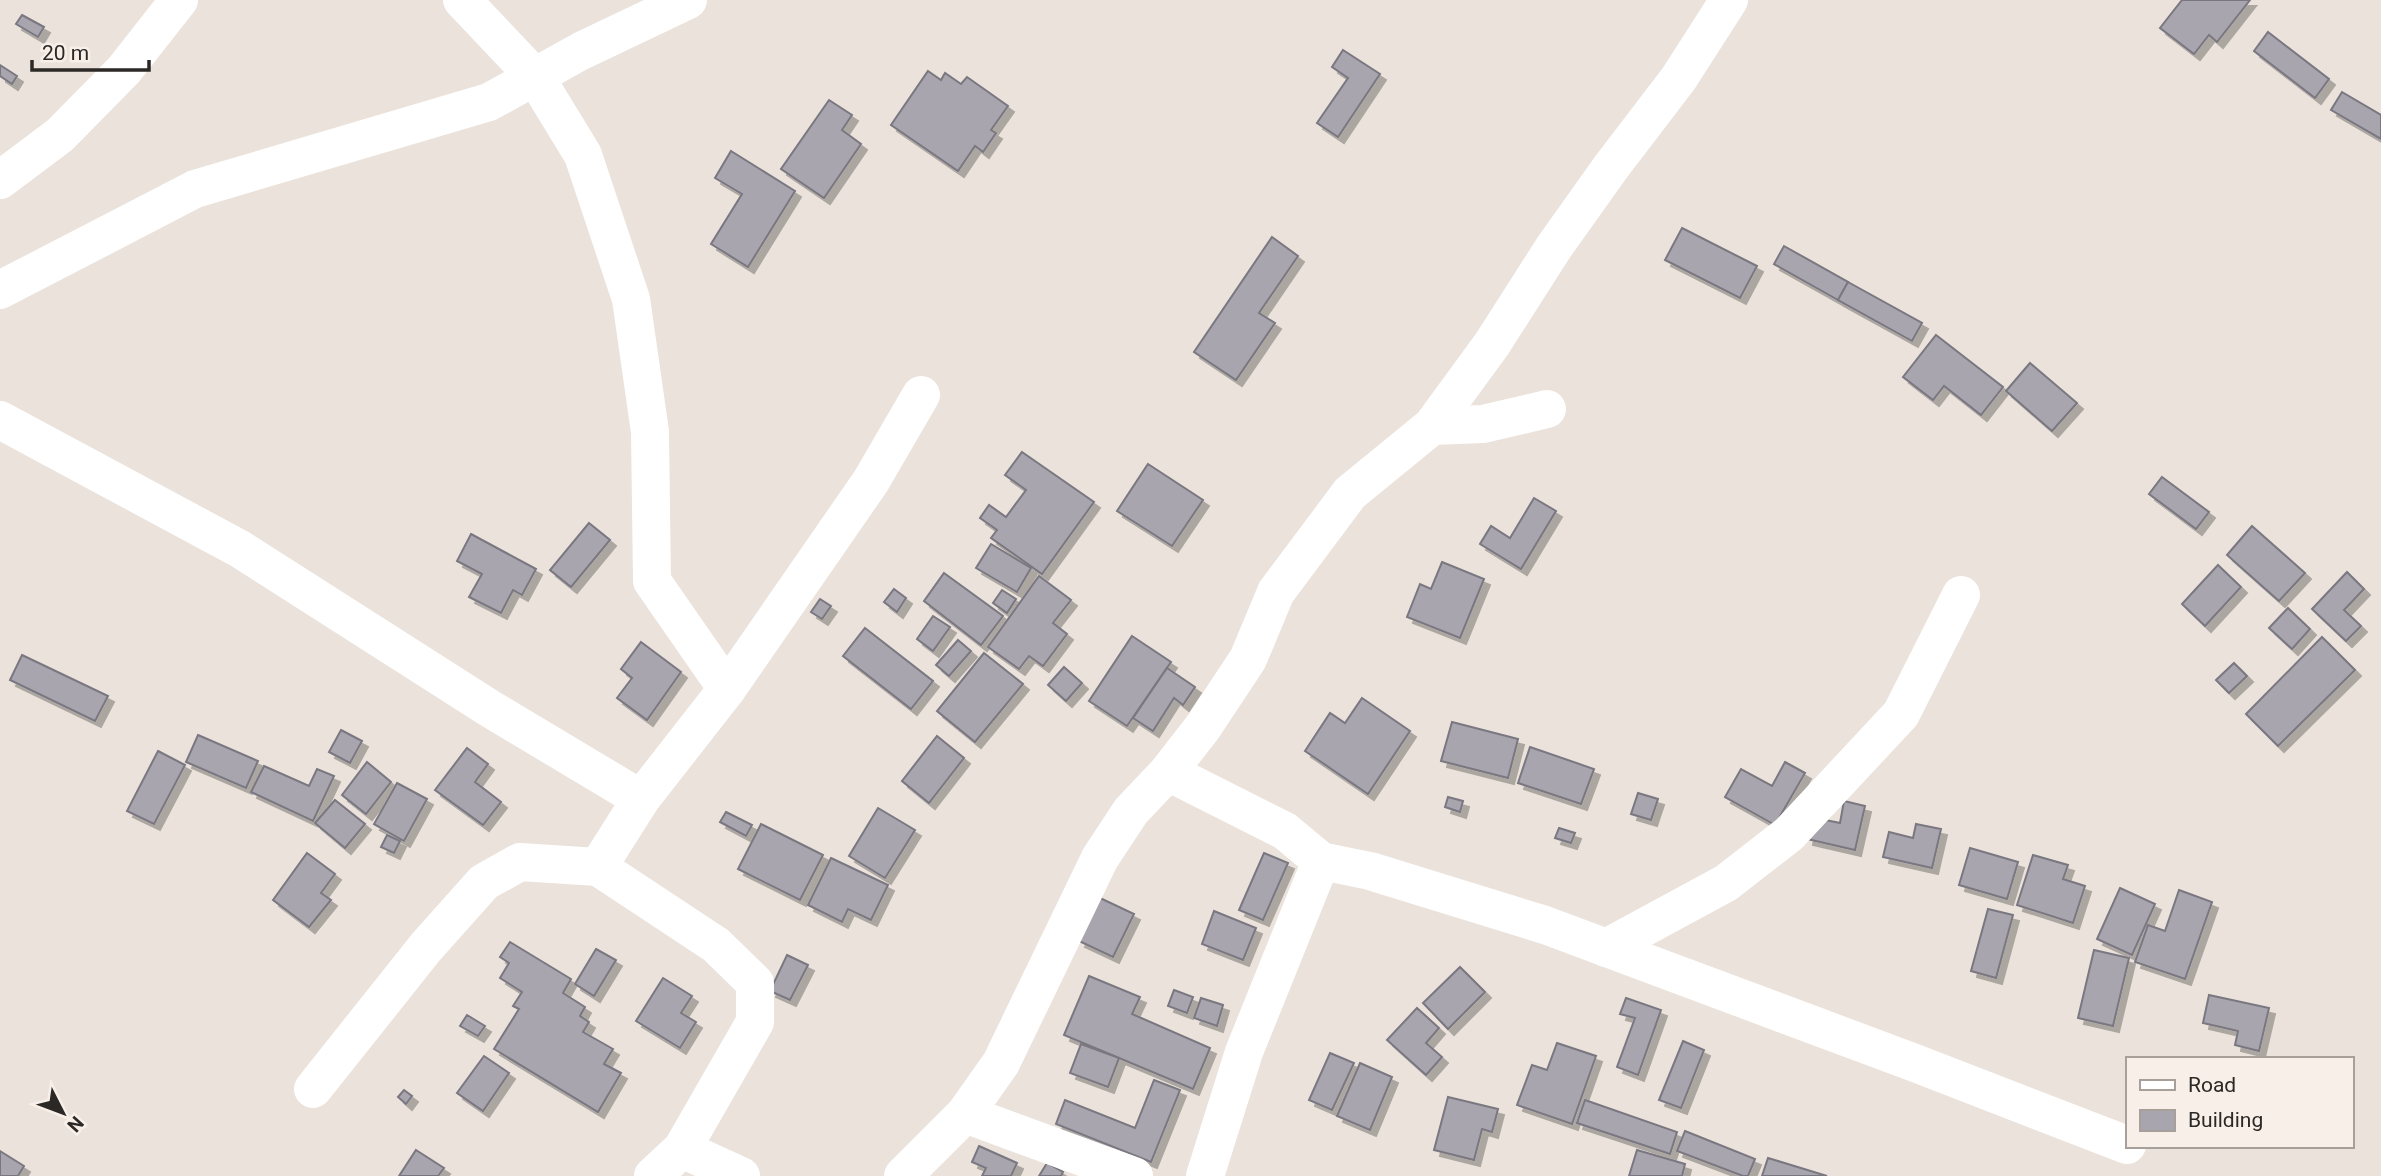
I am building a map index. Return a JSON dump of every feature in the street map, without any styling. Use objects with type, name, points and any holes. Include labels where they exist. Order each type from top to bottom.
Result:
[{"type":"street","points":[[0,180],[60,135],[124,71],[179,0]]},
{"type":"street","points":[[462,0],[536,78],[583,155],[631,299],[650,432],[652,581],[727,689]]},
{"type":"street","points":[[0,290],[195,189],[489,103],[581,51],[688,0]]},
{"type":"street","points":[[904,1176],[965,1114],[1001,1063],[1100,859],[1130,811],[1168,772],[1203,727],[1248,659],[1276,592],[1350,493],[1432,426],[1492,344],[1554,247],[1679,78],[1729,0]]},
{"type":"street","points":[[598,867],[642,799],[727,689],[871,481],[921,395]]},
{"type":"street","points":[[1432,426],[1483,424],[1547,409]]},
{"type":"street","points":[[0,420],[240,550],[489,708],[642,799]]},
{"type":"street","points":[[1606,948],[1726,883],[1789,834],[1901,714],[1961,595]]},
{"type":"street","points":[[1168,772],[1285,831],[1321,861],[1370,871],[1545,925],[2126,1145]]},
{"type":"street","points":[[1205,1176],[1244,1052],[1321,861]]},
{"type":"street","points":[[313,1089],[426,947],[484,882],[520,862],[598,867],[716,945],[755,983],[755,1022],[682,1149],[653,1176]]},
{"type":"street","points":[[965,1114],[1133,1176]]},
{"type":"street","points":[[682,1149],[741,1176]]},
{"type":"building","points":[[2182,0],[2250,0],[2217,42],[2209,35],[2194,54],[2160,28]]},
{"type":"building","points":[[22,15],[44,27],[38,37],[16,24]]},
{"type":"building","points":[[2268,32],[2329,79],[2315,98],[2254,51]]},
{"type":"building","points":[[1343,50],[1380,74],[1338,137],[1317,123],[1348,78],[1332,67]]},
{"type":"building","points":[[0,65],[17,76],[12,84],[0,76]]},
{"type":"building","points":[[928,71],[941,80],[945,73],[961,84],[967,77],[1008,106],[991,130],[996,133],[983,152],[975,146],[958,171],[891,125]]},
{"type":"building","points":[[2342,92],[2381,115],[2381,139],[2331,110]]},
{"type":"building","points":[[829,100],[852,115],[842,130],[861,144],[824,198],[781,169]]},
{"type":"building","points":[[731,151],[795,191],[748,267],[711,244],[742,194],[715,178]]},
{"type":"building","points":[[1682,228],[1757,266],[1740,298],[1665,260]]},
{"type":"building","points":[[1272,237],[1298,256],[1259,313],[1275,323],[1236,380],[1194,352]]},
{"type":"building","points":[[1784,246],[1848,282],[1838,300],[1774,264]]},
{"type":"building","points":[[1848,282],[1922,323],[1912,341],[1838,300]]},
{"type":"building","points":[[1936,335],[2003,387],[1981,415],[1944,386],[1933,400],[1903,377]]},
{"type":"building","points":[[2030,363],[2077,403],[2052,431],[2006,391]]},
{"type":"building","points":[[1022,452],[1094,502],[1042,574],[991,538],[997,530],[980,518],[989,505],[1006,517],[1026,490],[1005,475]]},
{"type":"building","points":[[1148,464],[1203,500],[1172,546],[1117,511]]},
{"type":"building","points":[[2162,477],[2209,512],[2196,529],[2149,494]]},
{"type":"building","points":[[1534,498],[1556,511],[1521,569],[1480,544],[1491,526],[1510,538]]},
{"type":"building","points":[[589,523],[610,540],[571,587],[550,570]]},
{"type":"building","points":[[2252,526],[2305,573],[2279,601],[2227,555]]},
{"type":"building","points":[[471,534],[536,569],[522,595],[513,590],[501,613],[469,597],[482,574],[457,561]]},
{"type":"building","points":[[991,544],[1031,568],[1017,592],[976,568]]},
{"type":"building","points":[[1442,562],[1484,579],[1460,638],[1407,617],[1420,584],[1431,589]]},
{"type":"building","points":[[2218,565],[2241,587],[2205,626],[2182,604]]},
{"type":"building","points":[[2347,572],[2364,589],[2344,610],[2361,626],[2346,641],[2312,609]]},
{"type":"building","points":[[944,573],[1003,616],[981,645],[924,601]]},
{"type":"building","points":[[1039,576],[1071,600],[1053,623],[1067,634],[1043,666],[1029,656],[1019,669],[988,647]]},
{"type":"building","points":[[894,589],[906,598],[897,612],[884,602]]},
{"type":"building","points":[[1002,590],[1016,599],[1007,613],[993,603]]},
{"type":"building","points":[[820,599],[831,606],[822,619],[811,612]]},
{"type":"building","points":[[2288,608],[2310,629],[2292,649],[2269,628]]},
{"type":"building","points":[[933,616],[950,627],[933,651],[917,639]]},
{"type":"building","points":[[865,628],[933,681],[911,709],[843,656]]},
{"type":"building","points":[[1132,636],[1171,662],[1127,726],[1089,701]]},
{"type":"building","points":[[2322,637],[2355,670],[2278,746],[2246,714]]},
{"type":"building","points":[[958,640],[971,651],[949,676],[936,665]]},
{"type":"building","points":[[641,642],[681,672],[647,720],[617,698],[632,678],[621,669]]},
{"type":"building","points":[[984,653],[1023,684],[975,742],[937,711]]},
{"type":"building","points":[[22,655],[108,696],[95,721],[10,680]]},
{"type":"building","points":[[2234,663],[2247,676],[2229,693],[2216,680]]},
{"type":"building","points":[[1064,667],[1082,683],[1066,701],[1048,685]]},
{"type":"building","points":[[1167,668],[1195,687],[1183,705],[1174,698],[1153,731],[1133,718]]},
{"type":"building","points":[[1362,698],[1410,731],[1368,794],[1305,751],[1330,713],[1345,723]]},
{"type":"building","points":[[1452,722],[1518,739],[1508,778],[1441,761]]},
{"type":"building","points":[[341,730],[362,741],[350,763],[329,752]]},
{"type":"building","points":[[198,735],[258,761],[246,788],[186,762]]},
{"type":"building","points":[[937,736],[964,758],[929,803],[902,781]]},
{"type":"building","points":[[1530,747],[1594,769],[1581,804],[1518,783]]},
{"type":"building","points":[[467,748],[488,764],[475,782],[501,802],[483,825],[435,790]]},
{"type":"building","points":[[158,751],[185,765],[154,824],[127,811]]},
{"type":"building","points":[[367,762],[391,782],[366,814],[342,795]]},
{"type":"building","points":[[1785,762],[1805,773],[1775,825],[1725,797],[1741,769],[1772,786]]},
{"type":"building","points":[[264,766],[309,786],[317,769],[334,776],[313,821],[251,792]]},
{"type":"building","points":[[397,783],[427,799],[404,841],[374,824]]},
{"type":"building","points":[[1638,793],[1658,799],[1651,820],[1631,814]]},
{"type":"building","points":[[1448,797],[1463,801],[1460,812],[1445,807]]},
{"type":"building","points":[[335,800],[365,824],[345,848],[315,823]]},
{"type":"building","points":[[1844,801],[1865,806],[1855,850],[1807,839],[1811,817],[1840,823]]},
{"type":"building","points":[[878,808],[915,830],[885,878],[849,856]]},
{"type":"building","points":[[726,812],[752,825],[746,836],[720,822]]},
{"type":"building","points":[[761,824],[823,855],[800,900],[738,869]]},
{"type":"building","points":[[1916,824],[1941,829],[1932,868],[1883,857],[1889,832],[1913,838]]},
{"type":"building","points":[[1559,828],[1575,833],[1571,843],[1555,838]]},
{"type":"building","points":[[387,835],[400,841],[394,853],[381,847]]},
{"type":"building","points":[[1970,848],[2018,862],[2007,899],[1959,885]]},
{"type":"building","points":[[307,853],[335,874],[321,893],[331,900],[309,927],[273,900]]},
{"type":"building","points":[[1264,853],[1288,863],[1263,920],[1239,910]]},
{"type":"building","points":[[2033,855],[2068,865],[2063,879],[2085,886],[2073,923],[2017,905]]},
{"type":"building","points":[[831,858],[888,885],[871,920],[848,909],[842,922],[808,905]]},
{"type":"building","points":[[2120,888],[2155,904],[2132,955],[2097,939]]},
{"type":"building","points":[[2179,890],[2212,902],[2185,979],[2135,962],[2148,925],[2165,931]]},
{"type":"building","points":[[1100,898],[1134,914],[1113,957],[1079,941]]},
{"type":"building","points":[[1988,909],[2013,915],[1996,978],[1971,971]]},
{"type":"building","points":[[1214,911],[1256,928],[1243,960],[1202,944]]},
{"type":"building","points":[[510,942],[571,979],[563,993],[585,1007],[580,1016],[589,1022],[583,1032],[613,1049],[604,1064],[621,1073],[598,1112],[494,1049],[519,1009],[513,1006],[522,992],[500,978],[509,963],[500,957]]},
{"type":"building","points":[[596,949],[616,960],[594,996],[575,984]]},
{"type":"building","points":[[2094,950],[2129,958],[2113,1026],[2078,1018]]},
{"type":"building","points":[[787,955],[808,965],[790,1000],[770,991]]},
{"type":"building","points":[[1460,967],[1485,992],[1448,1029],[1423,1003]]},
{"type":"building","points":[[1089,976],[1140,997],[1132,1014],[1210,1048],[1193,1089],[1064,1035]]},
{"type":"building","points":[[663,978],[692,996],[681,1013],[696,1022],[680,1048],[636,1021]]},
{"type":"building","points":[[1174,990],[1193,997],[1187,1013],[1168,1006]]},
{"type":"building","points":[[2209,995],[2269,1008],[2259,1051],[2235,1045],[2238,1031],[2203,1023]]},
{"type":"building","points":[[1201,998],[1223,1005],[1217,1026],[1194,1018]]},
{"type":"building","points":[[1626,998],[1661,1010],[1638,1075],[1617,1067],[1635,1018],[1620,1014]]},
{"type":"building","points":[[1417,1008],[1439,1028],[1426,1043],[1442,1057],[1426,1075],[1387,1040]]},
{"type":"building","points":[[467,1015],[485,1026],[478,1036],[460,1026]]},
{"type":"building","points":[[1683,1041],[1704,1050],[1681,1108],[1659,1100]]},
{"type":"building","points":[[1557,1043],[1596,1056],[1572,1124],[1517,1105],[1532,1065],[1547,1070]]},
{"type":"building","points":[[1081,1044],[1119,1058],[1108,1087],[1070,1073]]},
{"type":"building","points":[[1330,1053],[1354,1063],[1332,1110],[1309,1100]]},
{"type":"building","points":[[484,1056],[509,1073],[483,1111],[457,1093]]},
{"type":"building","points":[[1360,1063],[1392,1077],[1370,1130],[1337,1116]]},
{"type":"building","points":[[1154,1080],[1180,1090],[1151,1162],[1056,1124],[1065,1100],[1135,1128]]},
{"type":"building","points":[[404,1090],[412,1096],[406,1104],[398,1097]]},
{"type":"building","points":[[1448,1097],[1498,1109],[1492,1132],[1482,1129],[1474,1160],[1434,1150]]},
{"type":"building","points":[[1585,1100],[1677,1132],[1670,1154],[1577,1123]]},
{"type":"building","points":[[1685,1131],[1755,1159],[1748,1176],[1677,1151]]},
{"type":"building","points":[[979,1146],[1017,1163],[1011,1176],[982,1176],[986,1168],[972,1162]]},
{"type":"building","points":[[416,1150],[444,1168],[438,1176],[399,1176]]},
{"type":"building","points":[[1637,1150],[1685,1164],[1682,1176],[1629,1176]]},
{"type":"building","points":[[0,1151],[24,1166],[18,1176],[0,1176]]},
{"type":"building","points":[[1768,1158],[1827,1176],[1762,1176]]},
{"type":"building","points":[[1047,1163],[1063,1172],[1061,1176],[1039,1176]]}]
